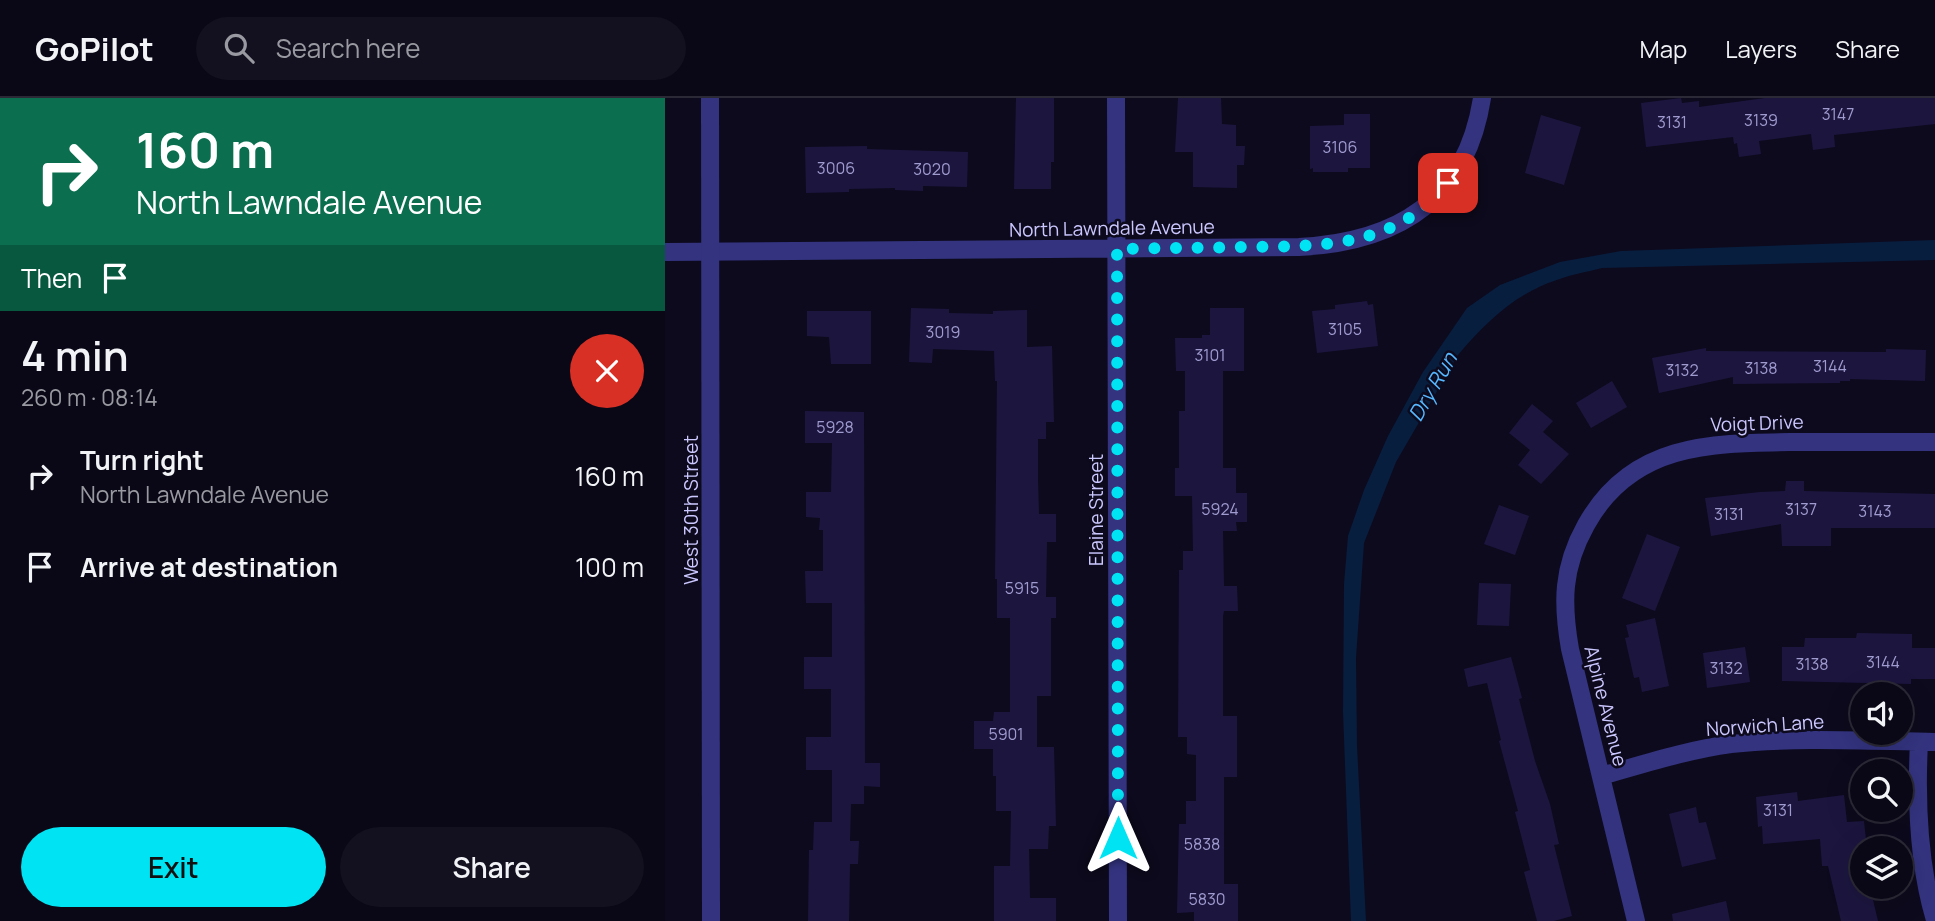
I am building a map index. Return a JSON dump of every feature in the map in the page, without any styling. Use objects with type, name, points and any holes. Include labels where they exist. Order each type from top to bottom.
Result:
[{"type":"street","name":"West 30th Street","points":[[710,98],[711,921]]},
{"type":"street","name":"Elaine Street","points":[[1117,98],[1118,921]]},
{"type":"street","name":"North Lawndale Avenue","points":[[665,252],[1117,249],[1321,246],[1343,243],[1375,235],[1416,213],[1440,192],[1455,172],[1470,142],[1482,98]]},
{"type":"street","name":"Voigt Drive","points":[[1598,505],[1624,479],[1644,466],[1675,453],[1708,444],[1935,442]]},
{"type":"street","name":"Alpine Avenue","points":[[1598,505],[1576,545],[1568,570],[1564,600],[1570,649],[1636,921]]},
{"type":"street","name":"Norwich Lane","points":[[1601,776],[1728,745],[1786,741],[1927,742]]},
{"type":"street","points":[[1927,742],[1919,808],[1922,853],[1935,920]]},
{"type":"water","name":"Dry Run","points":[[1935,240],[1935,260],[1602,268],[1560,279],[1526,294],[1490,321],[1458,355],[1396,462],[1364,543],[1356,658],[1357,746],[1366,921],[1351,921],[1343,712],[1344,584],[1348,536],[1364,490],[1388,436],[1423,372],[1467,308],[1500,285],[1560,262],[1621,251]]},
{"type":"building","points":[[1016,98],[1054,98],[1054,162],[1051,162],[1051,189],[1014,189]]},
{"type":"building","points":[[1178,98],[1221,98],[1222,124],[1236,125],[1236,146],[1245,146],[1244,165],[1237,165],[1237,188],[1193,187],[1193,152],[1175,152]]},
{"type":"building","points":[[1681,98],[1682,103],[1699,101],[1699,107],[1765,98],[1935,98],[1935,124],[1834,135],[1835,147],[1813,150],[1811,134],[1759,141],[1761,154],[1739,157],[1737,143],[1734,144],[1733,137],[1646,147],[1641,103]]},
{"type":"building","points":[[1344,114],[1370,114],[1370,168],[1348,168],[1348,172],[1313,172],[1313,168],[1310,169],[1310,126],[1344,125]]},
{"type":"building","points":[[1541,115],[1581,127],[1564,185],[1525,173]]},
{"type":"building","points":[[867,146],[867,149],[968,152],[967,187],[923,186],[923,191],[895,188],[806,193],[805,147]]},
{"type":"building","points":[[1367,301],[1368,305],[1373,304],[1378,346],[1317,353],[1312,311],[1335,309],[1335,305]]},
{"type":"building","points":[[911,308],[949,309],[949,313],[993,314],[993,311],[1027,310],[1027,347],[1052,346],[1054,422],[1046,422],[1046,439],[1038,439],[1038,479],[1039,514],[1056,514],[1056,542],[1047,542],[1046,597],[1056,597],[1056,618],[1051,618],[1051,696],[1037,696],[1037,747],[1054,747],[1056,826],[1049,826],[1048,849],[1029,849],[1030,898],[1056,898],[1056,921],[994,921],[994,866],[1010,866],[1011,811],[996,811],[993,749],[974,749],[974,721],[993,721],[994,712],[1010,712],[1010,618],[997,618],[995,579],[997,381],[994,351],[933,349],[932,363],[909,362]]},
{"type":"building","points":[[1210,308],[1244,308],[1244,371],[1223,371],[1223,468],[1236,468],[1236,493],[1247,493],[1247,522],[1236,522],[1237,531],[1223,531],[1224,586],[1237,586],[1238,611],[1224,611],[1223,616],[1223,716],[1237,716],[1237,777],[1224,777],[1224,884],[1238,884],[1238,921],[1194,921],[1194,912],[1177,913],[1179,824],[1186,824],[1186,801],[1196,801],[1196,755],[1187,754],[1187,737],[1178,737],[1179,570],[1183,570],[1183,551],[1193,551],[1192,496],[1175,496],[1175,468],[1179,468],[1179,411],[1185,411],[1185,371],[1176,371],[1175,338],[1202,338],[1202,335],[1210,335]]},
{"type":"building","points":[[807,311],[871,311],[871,364],[831,364],[829,337],[807,336]]},
{"type":"building","points":[[1706,348],[1706,351],[1926,350],[1925,381],[1850,379],[1840,383],[1733,384],[1733,377],[1659,393],[1652,358]]},
{"type":"building","points":[[1612,381],[1627,407],[1591,428],[1576,403]]},
{"type":"building","points":[[1532,404],[1553,421],[1543,432],[1569,454],[1541,484],[1518,465],[1530,450],[1509,433]]},
{"type":"building","points":[[805,411],[864,412],[865,763],[880,763],[880,787],[864,786],[864,804],[851,804],[850,841],[859,841],[858,864],[850,864],[849,921],[808,921],[809,850],[813,850],[814,822],[832,822],[832,770],[806,770],[806,737],[831,737],[831,689],[804,689],[804,657],[832,657],[832,603],[806,603],[805,571],[823,571],[823,530],[819,530],[820,518],[806,517],[806,492],[831,492],[832,443],[805,443]]},
{"type":"building","points":[[1786,481],[1804,481],[1804,491],[1935,494],[1935,528],[1831,528],[1831,546],[1782,546],[1781,524],[1711,536],[1705,498],[1785,491]]},
{"type":"building","points":[[1499,505],[1529,516],[1515,555],[1484,544]]},
{"type":"building","points":[[1647,534],[1680,547],[1655,611],[1622,598]]},
{"type":"building","points":[[1479,583],[1511,584],[1509,626],[1477,625]]},
{"type":"building","points":[[1655,618],[1669,686],[1642,692],[1639,677],[1634,678],[1625,638],[1629,637],[1626,625]]},
{"type":"building","points":[[1857,633],[1912,634],[1912,648],[1935,648],[1935,679],[1911,679],[1911,682],[1782,681],[1782,647],[1804,647],[1805,638],[1856,638]]},
{"type":"building","points":[[1745,647],[1750,682],[1707,688],[1703,653]]},
{"type":"building","points":[[1511,657],[1535,761],[1550,804],[1559,844],[1554,845],[1572,916],[1554,921],[1537,921],[1524,872],[1530,870],[1515,812],[1518,811],[1487,683],[1468,687],[1464,669]]},
{"type":"building","points":[[1797,792],[1798,801],[1844,795],[1847,822],[1864,822],[1866,836],[1850,836],[1850,899],[1873,899],[1878,921],[1841,921],[1828,866],[1822,866],[1820,839],[1763,844],[1762,826],[1758,827],[1756,797]]},
{"type":"building","points":[[1696,807],[1699,823],[1706,822],[1716,859],[1682,867],[1669,814]]},
{"type":"building","points":[[1726,901],[1730,921],[1673,921],[1672,914]]},
{"type":"route","points":[[1118,838],[1117,249],[1299,247],[1343,243],[1375,235],[1396,225],[1433,200],[1448,183]]}]
